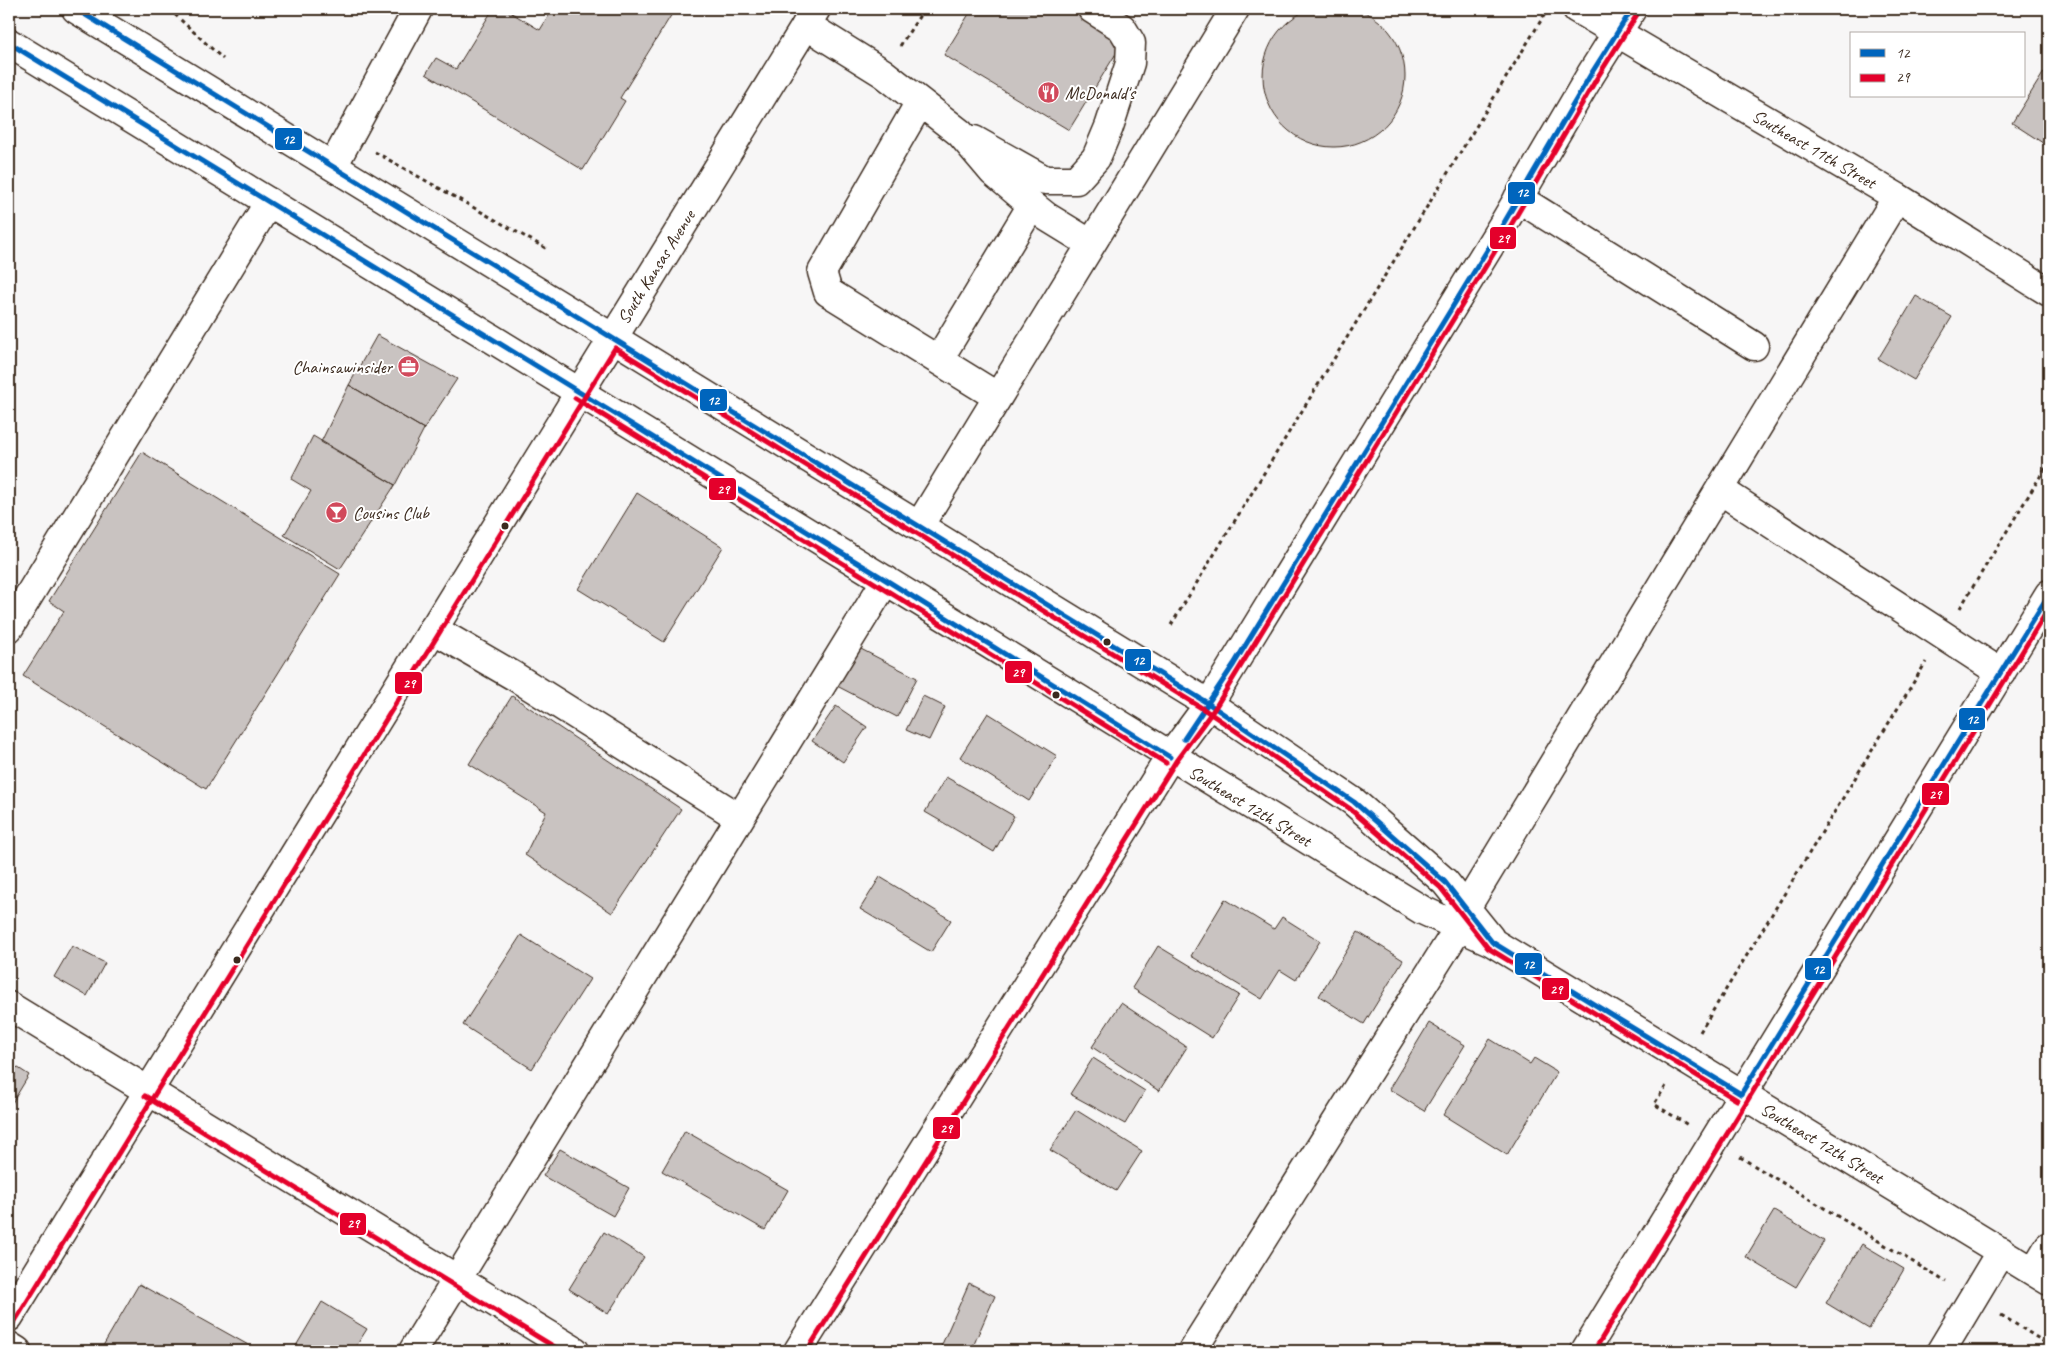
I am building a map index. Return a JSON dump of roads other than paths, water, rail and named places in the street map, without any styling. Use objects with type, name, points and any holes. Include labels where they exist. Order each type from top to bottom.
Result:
[{"type":"street","name":"Southeast 12th Street","points":[[76,9],[1209,704],[1354,802],[1445,882],[1462,917],[1492,942],[2042,1276]]},
{"type":"street","points":[[334,166],[418,9]]},
{"type":"street","points":[[811,17],[958,131],[1045,180],[1076,180],[1096,158],[1109,127],[1130,63],[1131,42],[1122,28],[1092,9]]},
{"type":"street","points":[[919,526],[1235,9]]},
{"type":"street","name":"Southeast 11th Street","points":[[1577,9],[1898,198],[2049,292]]},
{"type":"street","points":[[798,1351],[1170,757],[1209,704],[1632,9]]},
{"type":"street","name":"South Kansas Avenue","points":[[9,1317],[811,17]]},
{"type":"street","name":"Southeast 12th Street","points":[[9,43],[1422,910],[1462,917]]},
{"type":"street","points":[[920,102],[822,272],[828,292],[998,397]]},
{"type":"street","points":[[958,131],[993,172],[1032,205],[1047,217],[1092,244]]},
{"type":"street","points":[[1518,198],[1754,346]]},
{"type":"street","points":[[1192,1351],[1462,917],[1898,198]]},
{"type":"street","points":[[9,628],[269,202]]},
{"type":"street","points":[[939,359],[1032,205]]},
{"type":"street","points":[[1720,490],[2001,673]]},
{"type":"street","points":[[413,1351],[886,580]]},
{"type":"street","points":[[1584,1351],[2049,594]]},
{"type":"street","points":[[433,629],[514,676],[740,818]]},
{"type":"street","points":[[9,1006],[575,1351]]},
{"type":"street","points":[[2042,1276],[2049,1246]]},
{"type":"street","points":[[1941,1351],[2002,1251]]},
{"type":"street","points":[[9,1346],[17,1351]]},
{"type":"place","name":"McDonald's","points":[[1049,93]]},
{"type":"place","name":"Chainsawinsider","points":[[408,367]]},
{"type":"place","name":"Cousins Club","points":[[337,513]]}]
